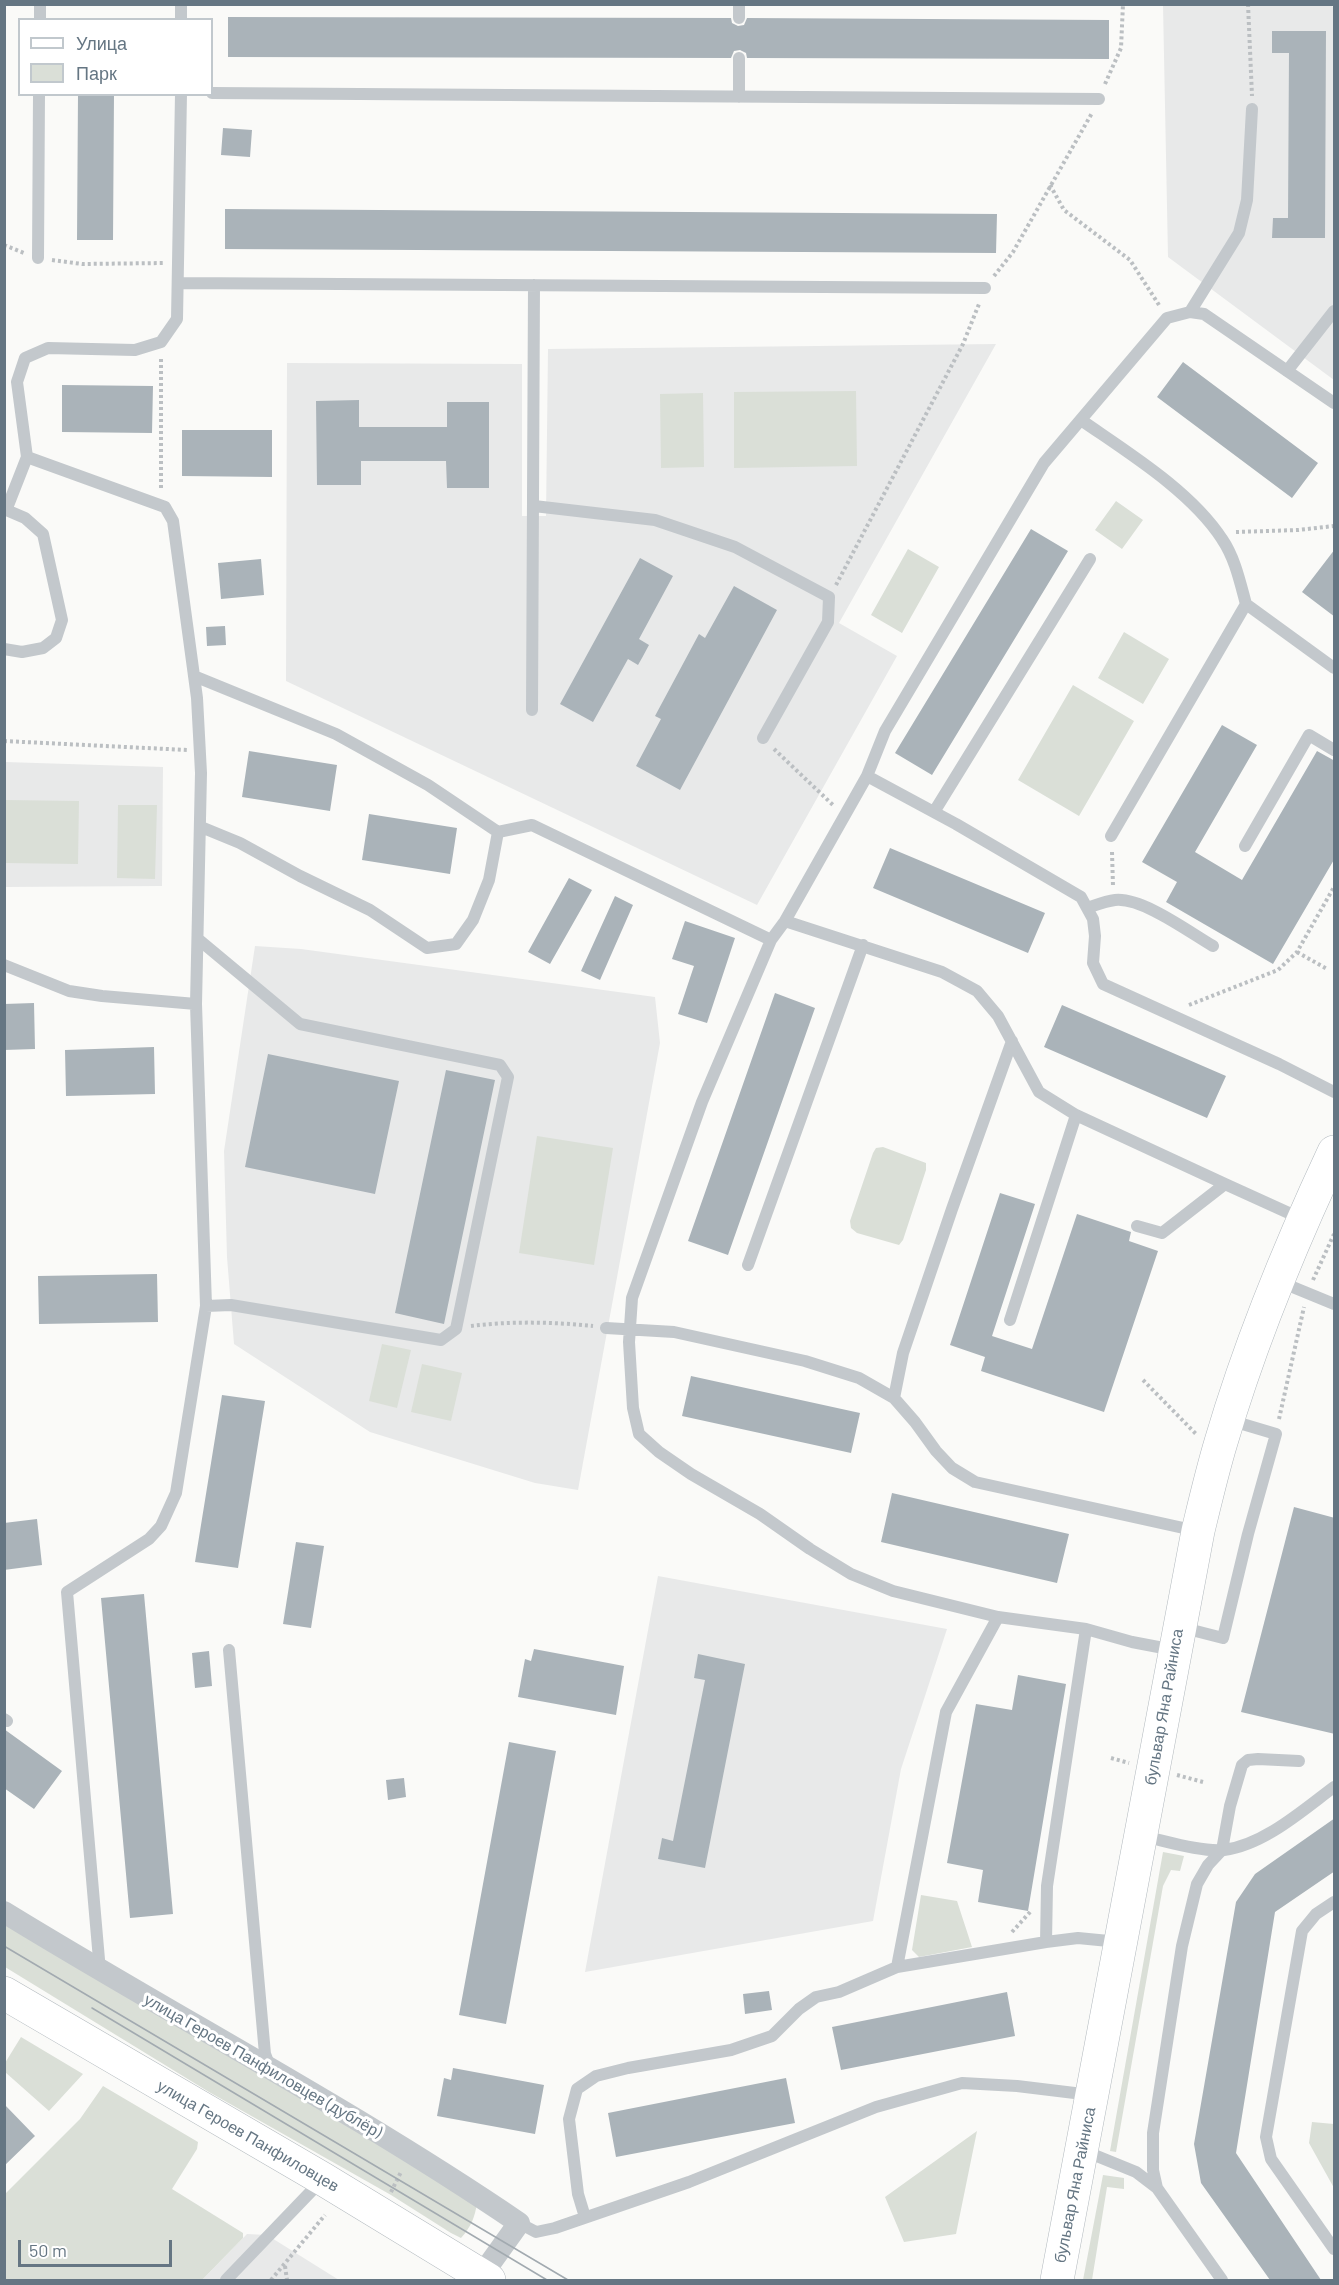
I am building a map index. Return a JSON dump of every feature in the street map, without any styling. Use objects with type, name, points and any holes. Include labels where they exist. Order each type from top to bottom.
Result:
[{"type":"main road","name":"бульвар Яна Райниса","points":[[1057,2280],[1198,1531],[1228,1420],[1277,1281],[1335,1152]]},
{"type":"main road","name":"улица Героев Панфиловцев","points":[[4,1993],[323,2179],[485,2278]]},
{"type":"street","name":"улица Героев Панфиловцев (дублёр)","points":[[4,1912],[100,1971],[271,2068],[462,2184],[519,2223]]},
{"type":"street","points":[[485,2278],[519,2223]]},
{"type":"lane","points":[[739,4],[739,18]]},
{"type":"lane","points":[[739,58],[739,97]]},
{"type":"lane","points":[[213,93],[1099,99]]},
{"type":"lane","points":[[38,258],[39,96]]},
{"type":"lane","points":[[4,649],[22,652],[44,648],[56,638],[62,620],[43,534],[25,518],[6,509],[27,458],[17,382],[25,358],[48,348],[135,350],[161,342],[177,319],[180,262],[181,96]]},
{"type":"lane","points":[[1190,312],[1239,233],[1247,200],[1252,109]]},
{"type":"lane","points":[[179,283],[985,288]]},
{"type":"lane","points":[[532,711],[534,285]]},
{"type":"lane","points":[[1287,371],[1335,311]]},
{"type":"lane","points":[[1228,1420],[1276,1434],[1248,1534],[1223,1638],[1177,1638],[1132,1642],[1086,1629],[998,1617],[916,1598],[851,1574],[760,1514],[691,1474],[659,1452],[639,1434],[633,1408],[629,1329],[632,1298],[694,1123],[771,940],[785,921],[867,776],[885,731],[1044,463],[1167,318],[1190,312],[1204,314],[1335,403]]},
{"type":"lane","points":[[1081,420],[1136,458],[1195,506],[1223,539],[1238,574],[1246,604],[1335,668]]},
{"type":"lane","points":[[27,458],[165,507],[173,521],[194,676],[200,751],[201,826],[196,1004],[206,1306],[176,1492],[161,1526],[149,1539],[67,1592],[100,1971]]},
{"type":"lane","points":[[534,506],[655,520],[735,547],[829,597],[828,622],[763,738]]},
{"type":"lane","points":[[934,812],[1090,560]]},
{"type":"lane","points":[[1112,836],[1246,604]]},
{"type":"lane","points":[[194,676],[336,734],[428,785],[498,832],[532,825],[771,940]]},
{"type":"lane","points":[[1245,846],[1309,735],[1335,750]]},
{"type":"lane","points":[[867,776],[1024,862],[1081,897],[1093,919],[1095,936],[1093,963],[1103,984],[1335,1092]]},
{"type":"lane","points":[[201,826],[240,843],[300,876],[370,910],[428,948],[456,944],[473,920],[489,880],[498,832]]},
{"type":"lane","points":[[1087,908],[1113,900],[1139,904],[1213,946]]},
{"type":"lane","points":[[785,921],[942,972],[977,991],[998,1016],[1039,1092],[1076,1115],[1304,1219]]},
{"type":"lane","points":[[198,939],[300,1024],[500,1065],[508,1077],[456,1329],[441,1340],[231,1305],[206,1306]]},
{"type":"lane","points":[[748,1265],[863,945]]},
{"type":"lane","points":[[4,965],[69,991],[196,1004]]},
{"type":"lane","points":[[894,1398],[907,1342],[1012,1041]]},
{"type":"lane","points":[[1010,1320],[1076,1115]]},
{"type":"lane","points":[[1137,1226],[1162,1233],[1188,1210],[1225,1184]]},
{"type":"lane","points":[[1277,1281],[1335,1304]]},
{"type":"lane","points":[[606,1328],[674,1332],[805,1361],[859,1378],[894,1398],[952,1468],[975,1482],[1198,1531]]},
{"type":"lane","points":[[897,1967],[946,1712],[998,1617]]},
{"type":"lane","points":[[1046,1942],[1047,1895],[1086,1629]]},
{"type":"lane","points":[[229,1650],[265,2054],[271,2068]]},
{"type":"lane","points":[[1157,2188],[1153,2170],[1153,2133],[1182,1946],[1197,1884],[1208,1865],[1222,1850],[1230,1806],[1242,1765],[1248,1760],[1258,1759],[1299,1761]]},
{"type":"lane","points":[[1140,1836],[1222,1850],[1248,1845],[1296,1816],[1335,1786]]},
{"type":"lane","points":[[1335,1902],[1316,1914],[1302,1931],[1266,2137],[1271,2159],[1335,2250]]},
{"type":"lane","points":[[585,2217],[578,2194],[569,2118],[577,2089],[596,2076],[628,2068],[732,2050],[772,2037],[799,2009],[816,1997],[839,1992],[897,1967],[1078,1938],[1121,1942]]},
{"type":"lane","points":[[519,2223],[536,2232],[555,2228],[689,2182],[876,2107],[962,2083],[1017,2086],[1092,2096]]},
{"type":"lane","points":[[1081,2150],[1136,2172],[1157,2188],[1222,2280]]},
{"type":"lane","points":[[226,2280],[323,2179]]},
{"type":"path","points":[[1248,4],[1252,109]]},
{"type":"path","points":[[1050,185],[1064,210],[1130,260],[1167,318]]},
{"type":"path","points":[[4,245],[38,258],[81,264],[180,262]]},
{"type":"path","points":[[161,342],[160,484],[165,507]]},
{"type":"path","points":[[1217,533],[1298,530],[1335,526]]},
{"type":"path","points":[[763,738],[844,816]]},
{"type":"path","points":[[4,741],[200,751]]},
{"type":"path","points":[[1112,836],[1113,900]]},
{"type":"path","points":[[1167,1013],[1272,974],[1297,952],[1335,887]]},
{"type":"path","points":[[1297,952],[1327,969]]},
{"type":"path","points":[[1276,1434],[1307,1293],[1335,1234]]},
{"type":"path","points":[[456,1329],[510,1323],[606,1328]]},
{"type":"path","points":[[993,1951],[1047,1895]]},
{"type":"path","points":[[387,2199],[404,2167]]},
{"type":"path","points":[[272,2280],[325,2215]]},
{"type":"path","points":[[285,2265],[287,2280]]},
{"type":"shaded area","points":[[1331,4],[1334,9],[1334,380],[1168,257],[1163,5]]},
{"type":"shaded area","points":[[996,344],[839,623],[897,656],[757,905],[286,681],[287,363],[522,364],[522,516],[546,516],[548,349]]},
{"type":"shaded area","points":[[5,762],[163,767],[162,886],[5,887]]},
{"type":"shaded area","points":[[255,946],[301,949],[655,997],[660,1043],[578,1490],[535,1483],[370,1432],[234,1344],[227,1257],[224,1151]]},
{"type":"shaded area","points":[[658,1576],[947,1629],[901,1769],[873,1921],[585,1972]]},
{"type":"shaded area","points":[[247,2234],[267,2235],[339,2280],[202,2280]]},
{"type":"green space","points":[[856,391],[857,466],[734,468],[734,392]]},
{"type":"green space","points":[[703,393],[704,467],[661,468],[660,394]]},
{"type":"green space","points":[[1116,501],[1143,520],[1122,549],[1095,530]]},
{"type":"green space","points":[[908,549],[939,567],[902,633],[871,615]]},
{"type":"green space","points":[[1124,632],[1169,659],[1143,704],[1098,678]]},
{"type":"green space","points":[[1073,685],[1134,721],[1079,816],[1018,780]]},
{"type":"green space","points":[[5,800],[79,801],[78,864],[5,863]]},
{"type":"green space","points":[[118,805],[157,805],[155,879],[117,878]]},
{"type":"green space","points":[[537,1136],[613,1148],[594,1265],[519,1253]]},
{"type":"green space","points":[[883,1147],[926,1163],[926,1170],[903,1240],[899,1245],[857,1233],[851,1228],[850,1221],[873,1153],[876,1148]]},
{"type":"green space","points":[[382,1344],[411,1350],[397,1408],[369,1401]]},
{"type":"green space","points":[[422,1364],[462,1373],[451,1421],[411,1412]]},
{"type":"green space","points":[[1163,1852],[1184,1856],[1180,1871],[1171,1870],[1163,1886],[1116,2152],[1110,2151]]},
{"type":"green space","points":[[921,1895],[957,1901],[972,1947],[919,1957],[912,1950]]},
{"type":"green space","points":[[4,1916],[477,2203],[474,2217],[467,2230],[461,2238],[451,2233],[391,2195],[209,2092],[5,1967]]},
{"type":"green space","points":[[21,2037],[83,2074],[49,2111],[5,2072],[5,2063]]},
{"type":"green space","points":[[103,2086],[198,2142],[197,2149],[172,2189],[243,2233],[243,2238],[202,2280],[5,2280],[5,2194],[80,2119]]},
{"type":"green space","points":[[1312,2122],[1334,2124],[1334,2188],[1309,2143]]},
{"type":"green space","points":[[977,2131],[956,2234],[904,2242],[885,2197]]},
{"type":"green space","points":[[1103,2175],[1124,2178],[1124,2189],[1107,2187],[1092,2280],[1083,2280]]},
{"type":"building","points":[[228,17],[731,18],[732,23],[738,26],[744,25],[747,18],[1109,20],[1109,59],[747,58],[746,53],[740,50],[734,51],[731,58],[228,57]]},
{"type":"building","points":[[1272,31],[1326,31],[1325,238],[1272,238],[1273,218],[1288,218],[1289,53],[1272,53]]},
{"type":"building","points":[[78,96],[114,96],[113,240],[77,240]]},
{"type":"building","points":[[223,128],[252,130],[250,157],[221,155]]},
{"type":"building","points":[[225,209],[997,214],[996,253],[225,249]]},
{"type":"building","points":[[1183,362],[1318,463],[1292,498],[1157,397]]},
{"type":"building","points":[[62,385],[153,386],[152,433],[62,432]]},
{"type":"building","points":[[359,400],[359,427],[447,427],[447,402],[489,402],[489,488],[447,488],[446,461],[361,461],[361,485],[317,485],[316,401]]},
{"type":"building","points":[[182,430],[272,430],[272,477],[182,476]]},
{"type":"building","points":[[1031,529],[1068,551],[932,775],[895,753]]},
{"type":"building","points":[[1335,549],[1335,617],[1302,592]]},
{"type":"building","points":[[640,558],[673,576],[639,639],[649,645],[642,658],[638,665],[628,659],[593,722],[560,704]]},
{"type":"building","points":[[261,559],[264,595],[221,599],[218,563]]},
{"type":"building","points":[[734,586],[777,610],[680,790],[636,766],[661,719],[655,716],[699,634],[705,638]]},
{"type":"building","points":[[225,626],[226,645],[207,646],[206,627]]},
{"type":"building","points":[[1222,725],[1257,745],[1195,852],[1242,880],[1317,751],[1335,761],[1335,858],[1273,964],[1166,902],[1177,882],[1142,862]]},
{"type":"building","points":[[249,751],[337,765],[330,811],[242,797]]},
{"type":"building","points":[[369,814],[457,828],[450,874],[362,860]]},
{"type":"building","points":[[890,848],[1045,913],[1028,953],[873,888]]},
{"type":"building","points":[[569,878],[592,890],[550,964],[528,952]]},
{"type":"building","points":[[615,896],[633,905],[600,980],[581,971]]},
{"type":"building","points":[[685,921],[735,938],[707,1023],[678,1014],[694,966],[672,959]]},
{"type":"building","points":[[775,993],[815,1008],[728,1255],[688,1241]]},
{"type":"building","points":[[34,1003],[35,1049],[4,1050],[4,1004]]},
{"type":"building","points":[[1062,1005],[1226,1076],[1207,1118],[1044,1047]]},
{"type":"building","points":[[154,1047],[155,1094],[66,1096],[65,1050]]},
{"type":"building","points":[[268,1054],[399,1081],[375,1194],[245,1167]]},
{"type":"building","points":[[446,1070],[495,1080],[444,1324],[395,1313]]},
{"type":"building","points":[[1000,1193],[1035,1204],[992,1336],[1032,1349],[1077,1214],[1131,1232],[1129,1241],[1158,1251],[1104,1412],[981,1371],[985,1357],[950,1345]]},
{"type":"building","points":[[157,1274],[158,1322],[39,1324],[38,1276]]},
{"type":"building","points":[[691,1376],[860,1413],[851,1453],[682,1416]]},
{"type":"building","points":[[222,1395],[265,1401],[238,1568],[195,1562]]},
{"type":"building","points":[[892,1493],[1069,1534],[1057,1583],[881,1542]]},
{"type":"building","points":[[1294,1507],[1335,1518],[1335,1734],[1241,1712]]},
{"type":"building","points":[[37,1519],[42,1565],[4,1570],[4,1523]]},
{"type":"building","points":[[296,1542],[324,1546],[311,1628],[283,1624]]},
{"type":"building","points":[[144,1594],[173,1914],[130,1918],[101,1598]]},
{"type":"building","points":[[534,1649],[624,1666],[616,1715],[518,1697],[525,1659],[531,1661]]},
{"type":"building","points":[[209,1651],[212,1686],[195,1688],[192,1653]]},
{"type":"building","points":[[698,1654],[745,1664],[705,1868],[658,1859],[662,1838],[673,1841],[705,1680],[694,1678]]},
{"type":"building","points":[[1018,1675],[1066,1684],[1028,1911],[978,1902],[983,1870],[947,1863],[976,1704],[1012,1710]]},
{"type":"building","points":[[4,1729],[62,1771],[34,1809],[4,1788]]},
{"type":"building","points":[[509,1742],[556,1751],[506,2024],[459,2015]]},
{"type":"building","points":[[404,1778],[406,1797],[388,1800],[386,1780]]},
{"type":"building","points":[[1335,1818],[1335,1871],[1275,1912],[1236,2153],[1321,2280],[1270,2280],[1201,2183],[1194,2144],[1236,1902],[1255,1874]]},
{"type":"building","points":[[769,1991],[772,2010],[745,2014],[743,1994]]},
{"type":"building","points":[[1007,1992],[1015,2036],[841,2070],[832,2027]]},
{"type":"building","points":[[453,2068],[544,2085],[535,2134],[437,2116],[444,2078],[451,2080]]},
{"type":"building","points":[[786,2078],[795,2123],[616,2157],[608,2113]]},
{"type":"building","points":[[4,2104],[35,2136],[4,2166]]},
{"type":"tram line","points":[[4,1946],[568,2280]]},
{"type":"tram line","points":[[92,2008],[547,2280]]}]
